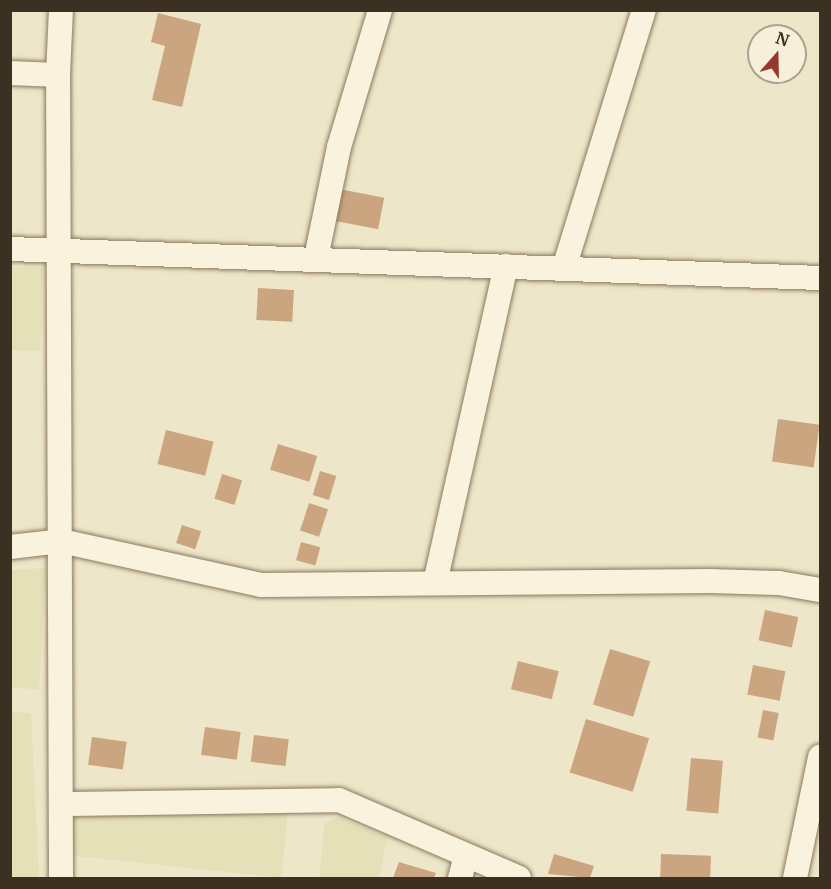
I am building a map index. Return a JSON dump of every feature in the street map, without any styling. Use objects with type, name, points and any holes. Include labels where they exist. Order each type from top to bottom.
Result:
[{"type":"street","points":[[61,879],[63,804],[58,75],[62,10]]},
{"type":"street","points":[[316,258],[339,147],[380,10]]},
{"type":"street","points":[[564,268],[644,10]]},
{"type":"street","points":[[10,73],[58,75]]},
{"type":"street","points":[[10,249],[316,258],[820,278]]},
{"type":"street","points":[[435,584],[506,266]]},
{"type":"street","points":[[10,547],[61,541],[261,585],[710,580],[779,583],[820,590]]},
{"type":"street","points":[[795,879],[820,757]]},
{"type":"street","points":[[63,804],[339,800],[463,868],[519,879]]},
{"type":"shaded area","points":[[11,267],[43,268],[40,351],[10,350]]},
{"type":"shaded area","points":[[46,568],[39,689],[11,688],[11,570]]},
{"type":"shaded area","points":[[11,712],[31,713],[39,878],[11,878]]},
{"type":"shaded area","points":[[64,788],[288,812],[281,878],[57,854]]},
{"type":"shaded area","points":[[338,817],[387,838],[379,878],[319,878],[325,823]]},
{"type":"building","points":[[158,13],[201,24],[182,107],[152,100],[165,46],[151,42]]},
{"type":"building","points":[[339,189],[384,198],[378,229],[333,220]]},
{"type":"building","points":[[258,288],[294,290],[292,322],[256,320]]},
{"type":"building","points":[[778,419],[820,425],[814,467],[772,462]]},
{"type":"building","points":[[166,430],[214,442],[205,476],[158,464]]},
{"type":"building","points":[[278,444],[317,456],[309,482],[270,470]]},
{"type":"building","points":[[320,471],[336,476],[329,500],[313,495]]},
{"type":"building","points":[[222,474],[242,480],[234,505],[214,499]]},
{"type":"building","points":[[309,503],[328,509],[319,537],[300,531]]},
{"type":"building","points":[[182,525],[201,531],[195,549],[176,543]]},
{"type":"building","points":[[301,542],[320,547],[315,566],[296,560]]},
{"type":"building","points":[[765,610],[798,617],[792,647],[759,640]]},
{"type":"building","points":[[610,649],[650,661],[633,717],[593,704]]},
{"type":"building","points":[[518,661],[559,671],[552,699],[511,689]]},
{"type":"building","points":[[753,665],[785,671],[780,701],[747,694]]},
{"type":"building","points":[[763,710],[779,713],[773,741],[758,737]]},
{"type":"building","points":[[586,719],[649,738],[633,792],[570,773]]},
{"type":"building","points":[[205,727],[241,732],[237,760],[201,755]]},
{"type":"building","points":[[254,735],[289,739],[285,766],[251,762]]},
{"type":"building","points":[[92,737],[127,742],[123,770],[88,765]]},
{"type":"building","points":[[691,758],[723,761],[718,814],[686,811]]},
{"type":"building","points":[[554,854],[594,866],[590,878],[548,874]]},
{"type":"building","points":[[661,854],[711,856],[710,878],[660,878]]},
{"type":"building","points":[[399,862],[436,873],[434,878],[393,878]]}]
